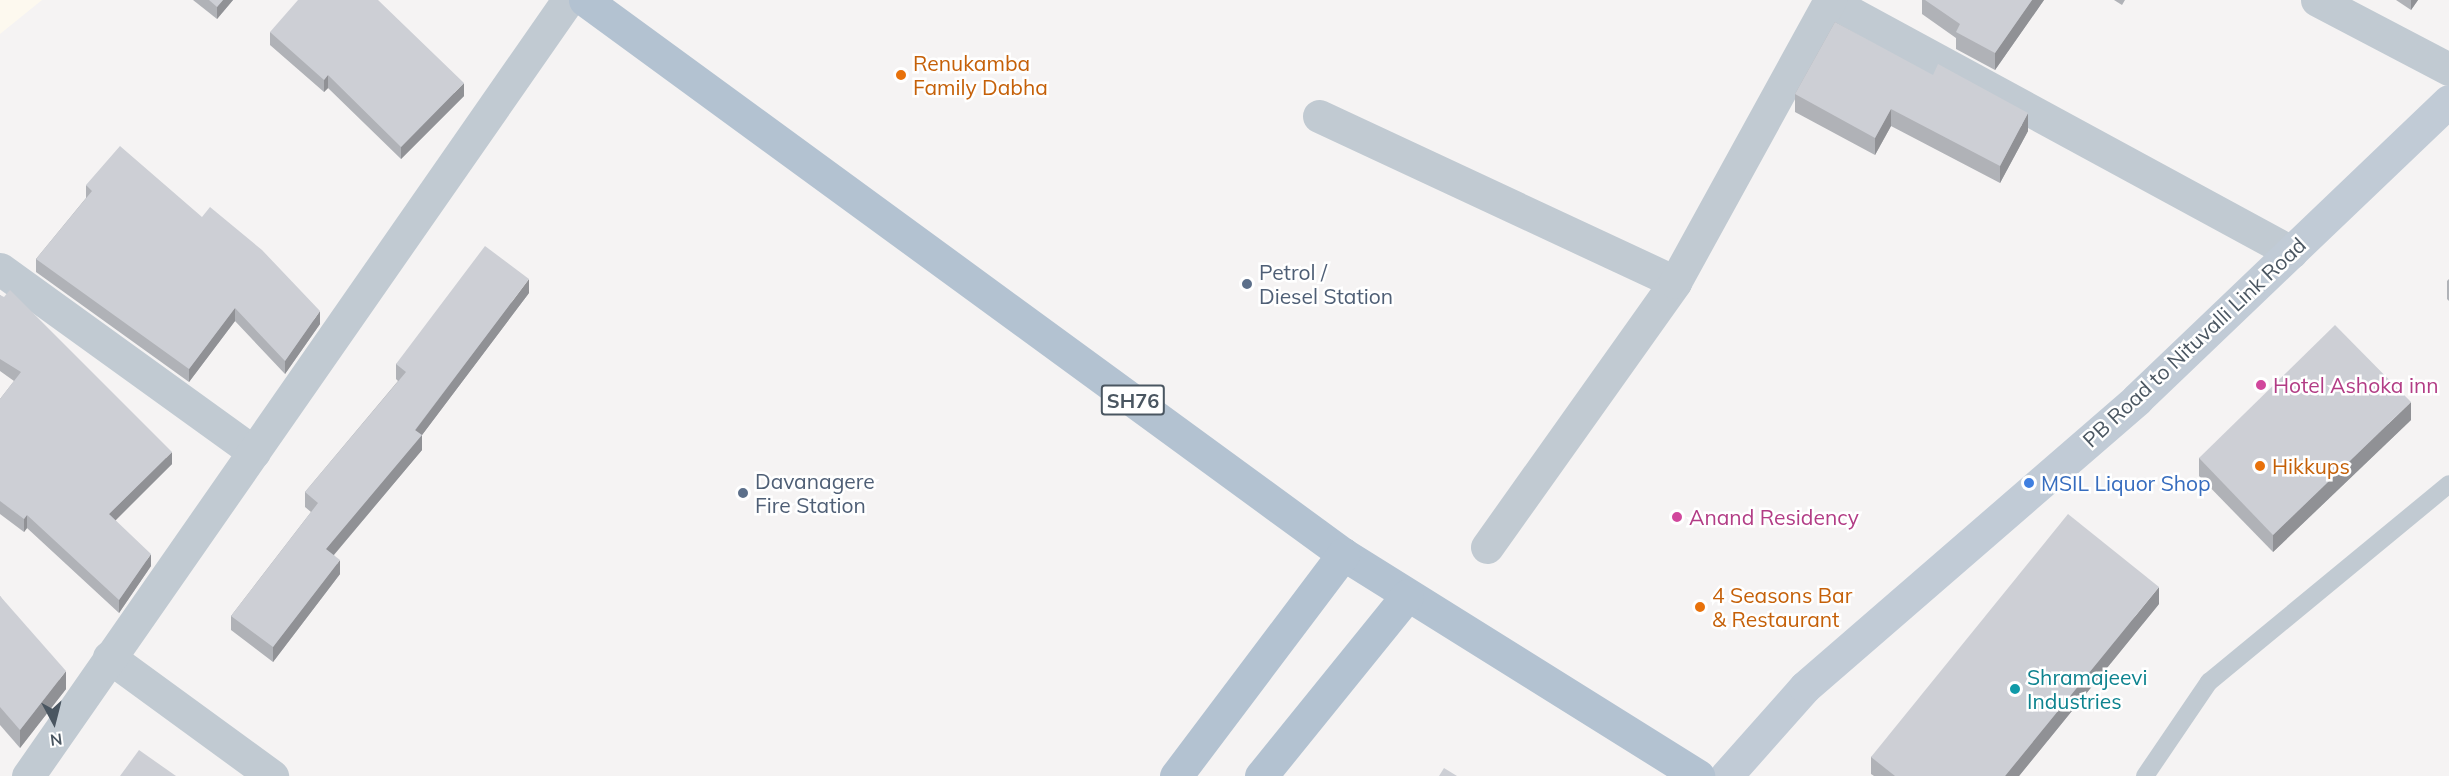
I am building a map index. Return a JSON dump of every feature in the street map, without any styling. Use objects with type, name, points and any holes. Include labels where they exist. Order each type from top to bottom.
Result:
[{"type":"main road","name":"SH76","points":[[585,0],[1343,554],[1698,776]]},
{"type":"main road","points":[[1176,776],[1281,641],[1343,554]]},
{"type":"main road","points":[[1261,776],[1330,688],[1407,596]]},
{"type":"street","points":[[28,776],[568,0]]},
{"type":"street","points":[[2317,0],[2449,69]]},
{"type":"street","points":[[1487,547],[1675,282],[1829,1],[2291,252]]},
{"type":"street","name":"PB Road to Nituvalli Link Road","points":[[1726,776],[1805,687],[2137,399],[2449,101]]},
{"type":"street","points":[[1319,117],[1675,282]]},
{"type":"street","points":[[0,269],[254,452]]},
{"type":"street","points":[[109,657],[272,776]]},
{"type":"lane","points":[[2145,776],[2209,682],[2449,484]]},
{"type":"shaded area","points":[[0,0],[42,0],[0,34]]},
{"type":"building","points":[[209,0],[223,0],[217,7]]},
{"type":"building","points":[[298,0],[378,0],[464,83],[401,147],[328,75],[324,80],[270,32]]},
{"type":"building","points":[[1925,0],[2032,0],[1995,53],[1956,32],[1960,24]]},
{"type":"building","points":[[1835,22],[1933,75],[1938,64],[2028,113],[2000,166],[1891,109],[1875,138],[1795,94]]},
{"type":"building","points":[[120,146],[202,217],[210,207],[262,250],[320,311],[285,361],[235,308],[189,369],[36,259],[92,191],[86,185]]},
{"type":"building","points":[[485,246],[529,279],[415,430],[422,435],[326,549],[340,560],[273,647],[231,616],[318,503],[305,492],[406,372],[396,364]]},
{"type":"building","points":[[10,290],[172,452],[109,514],[151,554],[119,600],[27,515],[24,519],[0,501],[0,399],[21,372],[0,359],[0,295],[4,297]]},
{"type":"building","points":[[2335,325],[2411,402],[2273,535],[2199,458]]},
{"type":"building","name":"Shramajeevi Industries","points":[[2068,514],[2159,587],[2005,776],[1895,776],[1871,757]]},
{"type":"building","points":[[0,596],[66,671],[20,730],[0,707]]},
{"type":"building","points":[[139,750],[176,776],[120,776]]},
{"type":"building","points":[[1444,768],[1457,776],[1439,776]]},
{"type":"place","name":"Renukamba Family Dabha","points":[[901,75]]},
{"type":"place","name":"Petrol / Diesel Station","points":[[1247,284]]},
{"type":"place","name":"Hotel Ashoka inn","points":[[2261,385]]},
{"type":"place","name":"Hikkups","points":[[2260,466]]},
{"type":"place","name":"MSIL Liquor Shop","points":[[2029,483]]},
{"type":"place","name":"Davanagere Fire Station","points":[[743,493]]},
{"type":"place","name":"Anand Residency","points":[[1677,517]]},
{"type":"place","name":"4 Seasons Bar & Restaurant","points":[[1700,607]]},
{"type":"place","name":"Shramajeevi Industries","points":[[2015,689]]}]
